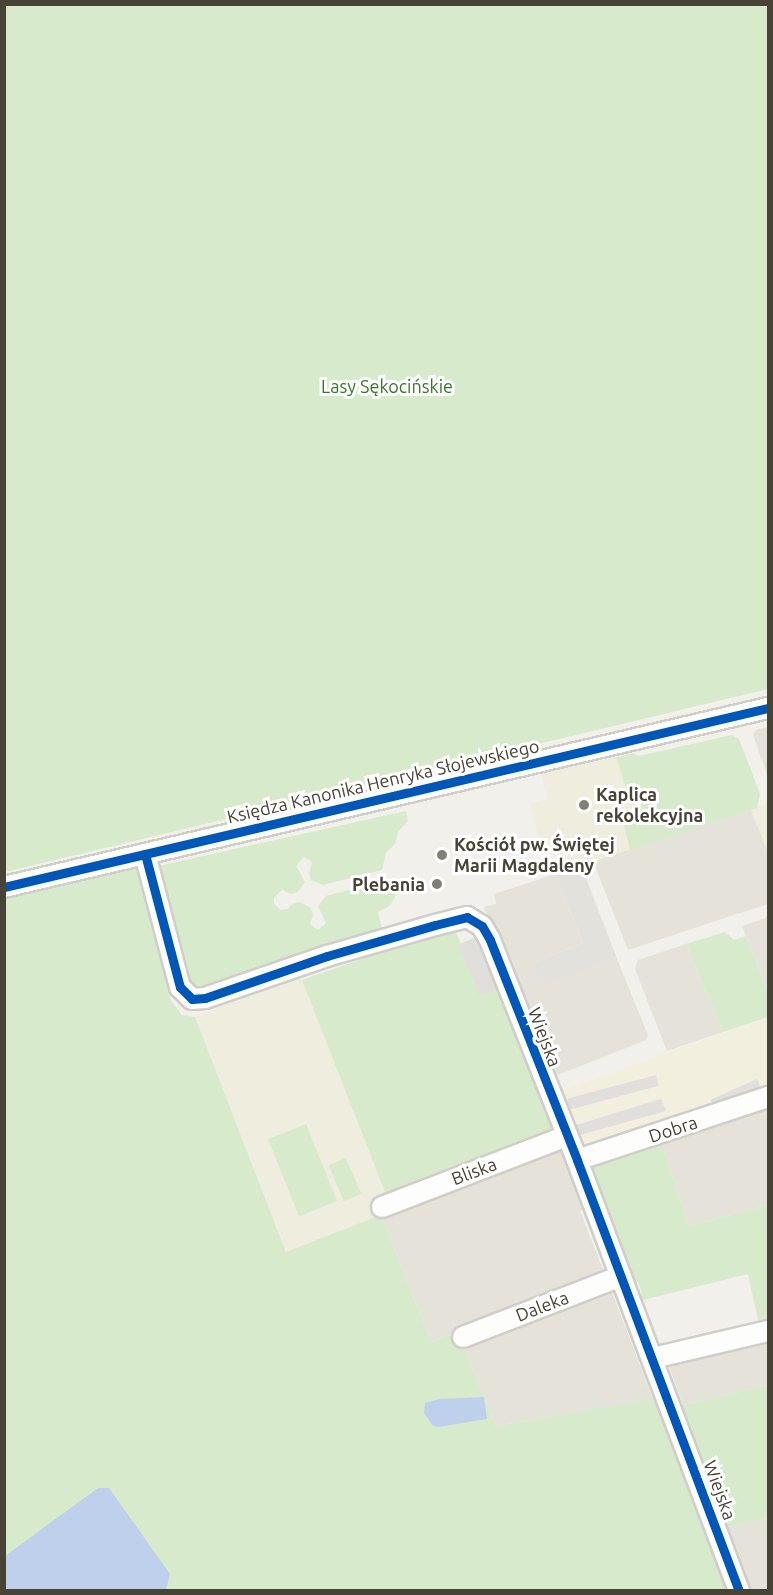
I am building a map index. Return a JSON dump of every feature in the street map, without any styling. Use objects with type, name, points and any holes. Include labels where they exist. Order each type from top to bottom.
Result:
[{"type":"street","name":"Księdza Kanonika Henryka Słojewskiego","points":[[4,887],[768,708]]},
{"type":"street","name":"Wiejska","points":[[145,854],[180,987],[192,999],[205,998],[398,934],[467,917],[482,926],[490,940],[577,1160],[739,1590]]},
{"type":"street","name":"Dobra","points":[[577,1160],[768,1097]]},
{"type":"street","name":"Bliska","points":[[382,1207],[567,1136]]},
{"type":"street","name":"Daleka","points":[[463,1337],[621,1276]]},
{"type":"street","points":[[653,1358],[768,1331]]},
{"type":"shaded area","points":[[768,727],[768,777],[753,735],[756,730]]},
{"type":"shaded area","points":[[732,735],[739,739],[760,794],[757,807],[768,804],[768,852],[751,810],[561,872],[553,840],[540,842],[530,804],[548,799],[540,771],[544,773],[633,753],[639,756]]},
{"type":"shaded area","points":[[751,809],[768,852],[768,904],[628,950],[593,861]]},
{"type":"shaded area","points":[[581,865],[616,956],[543,987],[534,973],[536,972],[533,963],[583,943],[555,874]]},
{"type":"shaded area","points":[[555,874],[583,943],[533,963],[542,986],[616,956],[648,1035],[646,1040],[558,1075],[550,1059],[544,1055],[526,1013],[530,1010],[524,994],[518,991],[484,907],[496,904],[494,894]]},
{"type":"shaded area","points":[[768,917],[768,992],[742,926]]},
{"type":"shaded area","points":[[482,935],[503,987],[480,996],[459,944]]},
{"type":"shaded area","points":[[686,944],[723,1032],[667,1051],[635,969],[638,960]]},
{"type":"shaded area","points":[[296,976],[302,980],[387,1197],[384,1214],[287,1253],[195,1017]]},
{"type":"shaded area","points":[[768,1017],[768,1086],[585,1148],[563,1090]]},
{"type":"shaded area","points":[[656,1075],[659,1086],[570,1109],[567,1099]]},
{"type":"shaded area","points":[[757,1079],[761,1088],[714,1109],[710,1100]]},
{"type":"shaded area","points":[[661,1099],[666,1111],[580,1135],[576,1125]]},
{"type":"shaded area","points":[[768,1106],[768,1205],[689,1226],[661,1142]]},
{"type":"shaded area","points":[[561,1144],[586,1208],[580,1211],[605,1275],[523,1306],[521,1304],[512,1311],[431,1342],[381,1215],[387,1213],[391,1217],[398,1214],[399,1208]]},
{"type":"shaded area","points":[[610,1287],[653,1399],[496,1426],[464,1348],[484,1340],[488,1334]]},
{"type":"shaded area","points":[[768,1336],[768,1385],[683,1405],[669,1366],[672,1358]]},
{"type":"shaded area","points":[[768,1518],[768,1590],[745,1590],[724,1528]]},
{"type":"green space","name":"Lasy Sękocińskie","points":[[4,5],[768,5],[768,689],[5,872]]},
{"type":"green space","points":[[732,735],[739,739],[760,794],[757,808],[630,850],[622,818],[635,815],[616,758],[633,753],[639,756]]},
{"type":"green space","points":[[406,811],[408,821],[398,832],[395,844],[386,853],[382,870],[323,885],[311,880],[309,873],[312,862],[304,857],[296,866],[305,882],[298,892],[291,894],[282,890],[274,898],[274,904],[281,910],[300,902],[311,908],[313,915],[310,924],[318,930],[326,923],[318,906],[326,896],[385,880],[396,895],[390,906],[378,912],[382,929],[199,990],[186,980],[174,936],[178,935],[178,931],[174,922],[170,922],[158,866]]},
{"type":"green space","points":[[139,866],[170,999],[182,1015],[195,1017],[286,1252],[381,1215],[431,1342],[449,1335],[462,1343],[496,1426],[662,1397],[732,1590],[5,1590],[4,896]]},
{"type":"green space","points":[[454,927],[481,995],[503,987],[558,1130],[387,1197],[302,980]]},
{"type":"green space","points":[[725,932],[734,940],[746,936],[768,992],[768,1017],[723,1032],[686,944]]},
{"type":"green space","points":[[306,1124],[337,1201],[299,1216],[268,1139]]},
{"type":"green space","points":[[661,1142],[689,1226],[768,1205],[768,1323],[759,1325],[748,1274],[639,1301],[637,1298],[642,1293],[638,1282],[630,1280],[588,1170],[590,1166]]},
{"type":"green space","points":[[346,1158],[361,1194],[344,1201],[329,1165]]},
{"type":"green space","points":[[768,1385],[768,1518],[724,1528],[679,1406]]},
{"type":"water","points":[[484,1397],[487,1419],[438,1427],[433,1426],[424,1413],[425,1403],[440,1399]]},
{"type":"water","points":[[98,1488],[109,1488],[170,1574],[166,1590],[5,1590],[5,1556]]},
{"type":"cycle path","points":[[4,887],[768,708]]},
{"type":"cycle path","points":[[145,854],[180,987],[192,999],[205,998],[327,956],[435,925],[467,917],[482,926],[490,940],[577,1160],[739,1590]]},
{"type":"place","name":"Kaplica rekolekcyjna","points":[[584,805]]},
{"type":"place","name":"Kościół pw. Świętej Marii Magdaleny","points":[[442,855]]},
{"type":"place","name":"Plebania","points":[[437,884]]}]
